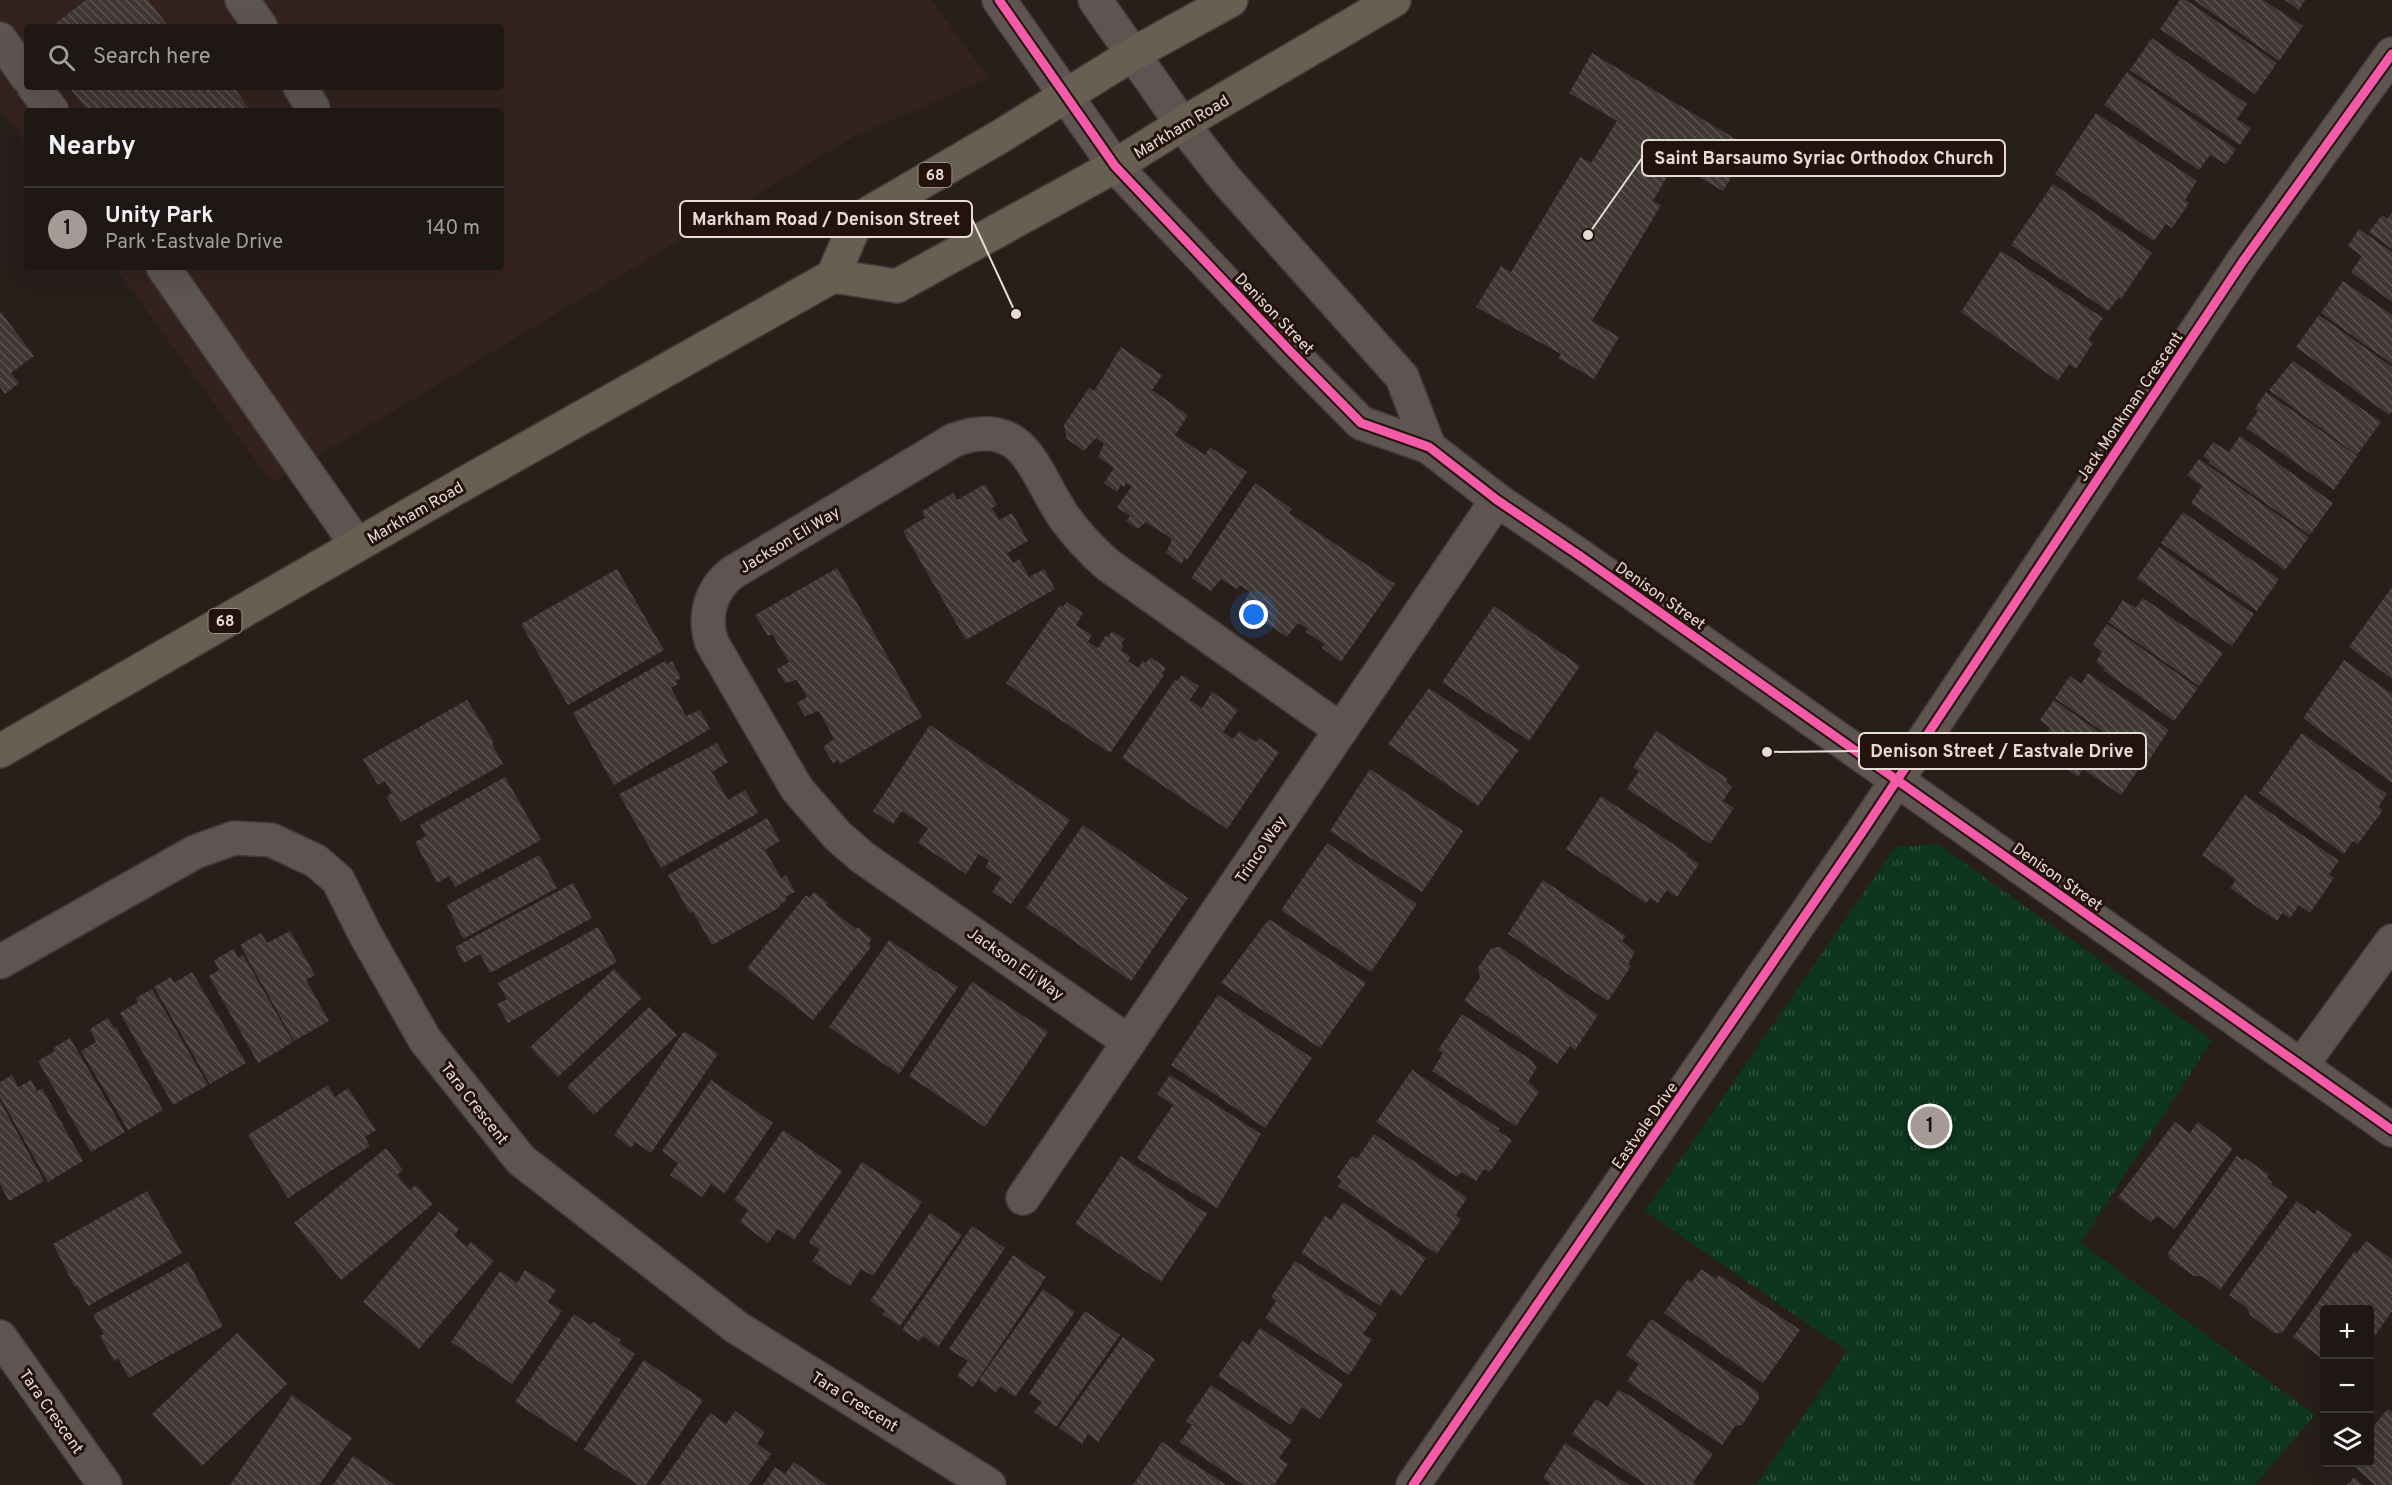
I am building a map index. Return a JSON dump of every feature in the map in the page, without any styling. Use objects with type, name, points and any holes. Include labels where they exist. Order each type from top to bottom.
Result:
[{"type":"main road","name":"68","points":[[833,276],[857,220],[1133,54],[1231,0]]},
{"type":"main road","name":"Markham Road","points":[[0,752],[357,545],[833,276],[897,286],[1115,166],[1182,124],[1394,0]]},
{"type":"street","points":[[242,0],[259,24]]},
{"type":"street","name":"Denison Street","points":[[999,0],[1115,166],[1290,352],[1361,423],[1429,447],[1497,501],[1580,556],[2392,1130]]},
{"type":"street","points":[[1095,0],[1182,124],[1227,181],[1402,377],[1429,447]]},
{"type":"street","points":[[0,39],[24,72]]},
{"type":"street","name":"Jack Monkman Crescent","points":[[1898,781],[2243,261],[2392,54]]},
{"type":"street","points":[[36,90],[49,108]]},
{"type":"street","points":[[302,90],[313,108]]},
{"type":"street","points":[[165,270],[357,545]]},
{"type":"street","name":"Jackson Eli Way","points":[[1130,1042],[862,857],[816,813],[780,763],[712,643],[708,628],[709,609],[718,587],[732,573],[954,440],[975,434],[998,436],[1017,445],[1029,456],[1064,516],[1084,542],[1108,565],[1341,730]]},
{"type":"street","name":"Trinco Way","points":[[1023,1198],[1497,501]]},
{"type":"street","name":"Eastvale Drive","points":[[1413,1485],[1898,781]]},
{"type":"street","name":"Tara Crescent","points":[[0,962],[195,852],[234,838],[272,840],[316,861],[338,880],[365,934],[425,1040],[521,1160],[736,1327],[989,1485]]},
{"type":"street","points":[[2301,1066],[2392,941]]},
{"type":"street","name":"Tara Crescent","points":[[0,1336],[105,1485]]},
{"type":"shaded area","points":[[0,0],[931,0],[989,78],[853,137],[272,483],[117,270],[504,270],[504,108],[24,108],[24,142],[0,109]]},
{"type":"green space","points":[[1938,844],[2212,1040],[2081,1243],[2315,1415],[2255,1485],[1756,1485],[1847,1351],[1645,1211],[1895,847]]},
{"type":"building","points":[[86,0],[148,0],[167,24],[55,24]]},
{"type":"building","points":[[2180,0],[2186,0],[2277,63],[2255,94],[2160,29]]},
{"type":"building","points":[[2194,0],[2263,0],[2303,26],[2279,61]]},
{"type":"building","points":[[2285,0],[2305,0],[2299,10]]},
{"type":"building","points":[[2152,38],[2247,104],[2237,119],[2251,128],[2240,145],[2130,70]]},
{"type":"building","points":[[1592,53],[1749,147],[1723,191],[1675,163],[1653,201],[1661,205],[1592,321],[1619,337],[1594,379],[1558,358],[1561,354],[1476,307],[1501,266],[1511,272],[1580,157],[1591,163],[1617,121],[1569,93]]},
{"type":"building","points":[[2127,72],[2236,149],[2226,164],[2210,155],[2199,170],[2104,105]]},
{"type":"building","points":[[71,90],[236,90],[249,108],[86,108]]},
{"type":"building","points":[[2096,113],[2197,181],[2185,200],[2189,203],[2172,228],[2166,224],[2154,241],[2055,174]]},
{"type":"building","points":[[2053,184],[2152,253],[2121,299],[2119,297],[2108,311],[2011,245]]},
{"type":"building","points":[[2392,213],[2392,249],[2369,232],[2382,215],[2387,219]]},
{"type":"building","points":[[2359,229],[2392,252],[2392,302],[2351,272],[2362,256],[2348,246]]},
{"type":"building","points":[[2001,251],[2103,318],[2088,340],[2093,343],[2076,369],[2069,364],[2058,381],[1961,312]]},
{"type":"building","points":[[2343,281],[2392,315],[2392,364],[2321,313]]},
{"type":"building","points":[[0,311],[34,356],[11,373],[19,383],[5,394],[0,387]]},
{"type":"building","points":[[2319,315],[2392,367],[2392,411],[2389,415],[2296,347]]},
{"type":"building","points":[[1121,347],[1162,375],[1152,390],[1188,415],[1175,435],[1205,455],[1210,447],[1247,472],[1187,560],[1185,558],[1181,564],[1166,553],[1172,539],[1146,522],[1138,529],[1126,521],[1130,516],[1117,507],[1132,486],[1126,483],[1124,487],[1121,485],[1117,492],[1104,483],[1114,468],[1098,457],[1104,444],[1096,438],[1084,451],[1067,439],[1064,425],[1089,388],[1094,391]]},
{"type":"building","points":[[2293,361],[2381,422],[2357,455],[2269,390]]},
{"type":"building","points":[[2266,392],[2357,456],[2334,490],[2246,428],[2258,411],[2255,408]]},
{"type":"building","points":[[2240,436],[2333,503],[2310,535],[2209,463],[2210,461],[2203,456],[2213,442],[2229,452]]},
{"type":"building","points":[[2199,459],[2309,537],[2285,570],[2191,503],[2202,486],[2187,475]]},
{"type":"building","points":[[1255,483],[1292,509],[1289,513],[1395,584],[1341,662],[1322,648],[1324,644],[1306,632],[1308,629],[1298,623],[1287,637],[1241,606],[1250,592],[1240,585],[1237,589],[1221,579],[1211,591],[1191,578]]},
{"type":"building","points":[[985,484],[997,505],[992,508],[999,520],[1012,513],[1028,541],[1007,553],[1013,563],[1019,559],[1029,577],[1044,569],[1055,589],[966,640],[903,531],[925,518],[922,511],[953,493],[957,500]]},
{"type":"building","points":[[2183,512],[2279,579],[2257,611],[2161,543]]},
{"type":"building","points":[[2159,547],[2254,614],[2232,646],[2137,578]]},
{"type":"building","points":[[837,568],[922,717],[840,764],[838,760],[833,763],[823,747],[834,739],[819,711],[805,716],[797,703],[807,697],[797,680],[785,683],[777,669],[789,662],[772,634],[768,636],[755,615]]},
{"type":"building","points":[[617,569],[664,650],[568,705],[521,624]]},
{"type":"building","points":[[2392,587],[2392,679],[2349,647]]},
{"type":"building","points":[[2143,598],[2223,653],[2199,686],[2108,622],[2123,600],[2136,608]]},
{"type":"building","points":[[1067,602],[1083,613],[1076,625],[1092,635],[1088,642],[1098,648],[1106,635],[1108,637],[1112,631],[1125,639],[1121,644],[1123,646],[1121,650],[1131,657],[1128,661],[1138,668],[1150,657],[1166,668],[1162,674],[1164,675],[1110,753],[1006,683],[1060,605],[1063,607]]},
{"type":"building","points":[[1494,606],[1580,666],[1529,741],[1442,682]]},
{"type":"building","points":[[2107,624],[2198,688],[2174,721],[2103,670],[2105,668],[2096,662],[2102,652],[2093,644]]},
{"type":"building","points":[[2344,660],[2392,694],[2392,783],[2303,718]]},
{"type":"building","points":[[665,661],[666,664],[672,661],[681,678],[676,681],[678,684],[671,688],[686,716],[700,710],[710,729],[614,785],[573,713]]},
{"type":"building","points":[[2088,673],[2169,730],[2147,763],[2055,698],[2070,676],[2081,684]]},
{"type":"building","points":[[1182,675],[1199,686],[1190,700],[1202,708],[1212,692],[1238,710],[1223,732],[1233,739],[1239,731],[1256,742],[1259,738],[1279,752],[1227,829],[1122,758],[1175,680],[1177,681]]},
{"type":"building","points":[[1429,688],[1519,750],[1478,806],[1388,744]]},
{"type":"building","points":[[467,700],[494,742],[492,744],[503,764],[401,822],[386,797],[392,793],[385,781],[378,785],[363,759]]},
{"type":"building","points":[[2054,700],[2143,763],[2121,795],[2083,769],[2078,777],[2036,748],[2050,728],[2040,720]]},
{"type":"building","points":[[930,725],[1070,820],[1011,904],[992,892],[1001,878],[985,867],[989,861],[979,854],[966,874],[918,843],[928,828],[902,811],[893,824],[873,811]]},
{"type":"building","points":[[1656,731],[1728,779],[1726,782],[1732,787],[1723,801],[1734,808],[1710,844],[1627,789],[1639,771],[1633,767]]},
{"type":"building","points":[[2302,733],[2387,794],[2378,807],[2383,810],[2358,844],[2353,841],[2344,854],[2259,793]]},
{"type":"building","points":[[717,743],[728,762],[712,772],[728,800],[745,790],[758,813],[661,868],[619,794]]},
{"type":"building","points":[[1370,769],[1463,831],[1422,892],[1330,831]]},
{"type":"building","points":[[505,777],[541,840],[455,887],[449,876],[437,883],[415,842],[426,836],[420,825]]},
{"type":"building","points":[[2245,795],[2339,861],[2329,874],[2334,878],[2310,913],[2299,905],[2290,918],[2282,913],[2277,921],[2230,888],[2236,880],[2202,855]]},
{"type":"building","points":[[1601,796],[1688,854],[1687,856],[1699,864],[1677,897],[1667,890],[1658,903],[1650,898],[1646,903],[1566,849]]},
{"type":"building","points":[[767,818],[780,841],[765,850],[781,878],[786,875],[795,892],[785,897],[787,900],[779,905],[780,907],[712,945],[668,875]]},
{"type":"building","points":[[1083,825],[1188,898],[1131,981],[1026,908]]},
{"type":"building","points":[[1327,843],[1417,904],[1371,972],[1281,910]]},
{"type":"building","points":[[539,855],[557,888],[463,939],[447,905]]},
{"type":"building","points":[[1543,880],[1626,936],[1622,941],[1635,952],[1628,964],[1631,966],[1608,1001],[1508,934]]},
{"type":"building","points":[[573,883],[592,918],[490,973],[480,954],[464,963],[455,947]]},
{"type":"building","points":[[814,892],[828,903],[826,905],[872,939],[868,944],[871,947],[813,1020],[747,968],[806,895],[809,898]]},
{"type":"building","points":[[1269,919],[1366,983],[1320,1048],[1221,983]]},
{"type":"building","points":[[598,927],[617,962],[508,1023],[497,1004],[507,999],[498,983]]},
{"type":"building","points":[[290,931],[315,975],[306,980],[329,1021],[294,1041],[240,945],[261,933],[267,943]]},
{"type":"building","points":[[889,940],[958,987],[899,1074],[829,1027]]},
{"type":"building","points":[[1500,947],[1598,1015],[1575,1050],[1570,1046],[1557,1064],[1464,1001],[1480,977],[1478,968],[1491,948]]},
{"type":"building","points":[[234,949],[238,958],[243,955],[293,1042],[258,1063],[209,976],[219,970],[214,960]]},
{"type":"building","points":[[614,969],[642,998],[558,1077],[530,1047]]},
{"type":"building","points":[[192,972],[246,1063],[210,1084],[154,987],[171,977],[174,983]]},
{"type":"building","points":[[972,982],[1048,1032],[985,1127],[909,1076]]},
{"type":"building","points":[[152,989],[208,1085],[173,1105],[120,1013],[138,1002],[136,998]]},
{"type":"building","points":[[1218,995],[1312,1058],[1265,1128],[1171,1065]]},
{"type":"building","points":[[649,1007],[677,1035],[594,1115],[567,1087]]},
{"type":"building","points":[[1462,1014],[1534,1062],[1537,1067],[1528,1082],[1539,1092],[1516,1126],[1432,1071],[1443,1053],[1438,1050]]},
{"type":"building","points":[[108,1018],[114,1028],[116,1027],[163,1110],[128,1130],[81,1051],[96,1042],[90,1029]]},
{"type":"building","points":[[684,1031],[718,1054],[651,1153],[635,1142],[631,1148],[614,1135]]},
{"type":"building","points":[[70,1038],[125,1132],[91,1152],[38,1061],[55,1051],[53,1048]]},
{"type":"building","points":[[1412,1070],[1500,1129],[1498,1131],[1512,1140],[1490,1172],[1484,1169],[1476,1181],[1461,1172],[1457,1177],[1376,1122]]},
{"type":"building","points":[[12,1075],[18,1087],[31,1080],[37,1091],[42,1088],[83,1161],[48,1182],[0,1097],[0,1082]]},
{"type":"building","points":[[1170,1075],[1261,1134],[1217,1208],[1137,1158],[1173,1105],[1157,1094]]},
{"type":"building","points":[[711,1080],[773,1123],[725,1193],[711,1184],[702,1197],[670,1175],[678,1163],[662,1151]]},
{"type":"building","points":[[328,1085],[335,1097],[348,1088],[376,1130],[365,1137],[370,1146],[288,1198],[248,1135]]},
{"type":"building","points":[[0,1101],[44,1181],[9,1201],[0,1184]]},
{"type":"building","points":[[2175,1122],[2190,1133],[2198,1122],[2233,1148],[2175,1229],[2157,1216],[2151,1222],[2118,1197]]},
{"type":"building","points":[[783,1130],[842,1171],[794,1240],[778,1229],[768,1243],[740,1222],[748,1210],[734,1200]]},
{"type":"building","points":[[1374,1134],[1467,1198],[1456,1215],[1461,1219],[1437,1254],[1338,1186],[1342,1181],[1337,1177],[1352,1156],[1357,1159]]},
{"type":"building","points":[[386,1148],[403,1170],[397,1175],[410,1190],[416,1185],[433,1204],[341,1280],[294,1223]]},
{"type":"building","points":[[1121,1156],[1207,1214],[1161,1282],[1075,1224]]},
{"type":"building","points":[[2237,1156],[2243,1160],[2245,1158],[2269,1175],[2267,1178],[2272,1182],[2271,1184],[2288,1196],[2220,1290],[2202,1276],[2194,1276],[2170,1259],[2168,1253]]},
{"type":"building","points":[[862,1162],[922,1202],[873,1276],[861,1269],[850,1286],[812,1261],[820,1250],[809,1242]]},
{"type":"building","points":[[147,1191],[182,1253],[88,1306],[77,1286],[75,1287],[53,1244]]},
{"type":"building","points":[[2297,1201],[2314,1214],[2317,1210],[2352,1235],[2282,1333],[2274,1333],[2229,1295]]},
{"type":"building","points":[[1343,1202],[1426,1258],[1401,1296],[1391,1289],[1380,1306],[1301,1253],[1325,1216],[1331,1220]]},
{"type":"building","points":[[439,1212],[459,1229],[454,1235],[467,1247],[471,1242],[494,1261],[419,1349],[363,1302]]},
{"type":"building","points":[[930,1213],[962,1235],[900,1326],[882,1314],[885,1311],[870,1301]]},
{"type":"building","points":[[972,1226],[1005,1248],[938,1347],[923,1336],[919,1341],[902,1330]]},
{"type":"building","points":[[2366,1241],[2392,1259],[2392,1311],[2374,1337],[2374,1305],[2320,1305],[2320,1357],[2293,1337],[2354,1252],[2357,1253]]},
{"type":"building","points":[[1013,1255],[1046,1277],[973,1387],[957,1376],[968,1361],[949,1349]]},
{"type":"building","points":[[1295,1261],[1377,1314],[1363,1334],[1372,1339],[1349,1375],[1265,1318],[1276,1301],[1271,1297]]},
{"type":"building","points":[[188,1262],[223,1326],[129,1378],[118,1358],[114,1361],[100,1336],[104,1334],[93,1315]]},
{"type":"building","points":[[1701,1269],[1716,1279],[1719,1275],[1800,1330],[1763,1383],[1664,1313],[1688,1279],[1692,1282]]},
{"type":"building","points":[[525,1270],[556,1290],[548,1302],[562,1311],[512,1384],[451,1342],[500,1271],[517,1283]]},
{"type":"building","points":[[1043,1289],[1075,1312],[1015,1397],[1000,1386],[996,1392],[979,1380]]},
{"type":"building","points":[[1085,1311],[1120,1335],[1056,1427],[1034,1412],[1042,1402],[1029,1393]]},
{"type":"building","points":[[574,1314],[590,1325],[593,1322],[621,1340],[619,1343],[635,1354],[576,1442],[515,1402]]},
{"type":"building","points":[[1651,1319],[1758,1392],[1759,1399],[1742,1425],[1735,1426],[1722,1445],[1627,1381],[1639,1364],[1626,1355]]},
{"type":"building","points":[[1260,1328],[1343,1384],[1320,1419],[1302,1407],[1291,1425],[1218,1376],[1242,1341],[1249,1345]]},
{"type":"building","points":[[237,1333],[287,1384],[202,1466],[152,1414]]},
{"type":"building","points":[[1123,1337],[1155,1359],[1098,1442],[1088,1434],[1082,1444],[1059,1428]]},
{"type":"building","points":[[644,1360],[703,1400],[646,1485],[638,1485],[584,1449]]},
{"type":"building","points":[[1211,1385],[1292,1440],[1279,1458],[1288,1464],[1274,1485],[1244,1485],[1180,1442],[1192,1425],[1186,1421]]},
{"type":"building","points":[[1618,1390],[1629,1395],[1713,1454],[1694,1481],[1695,1485],[1646,1485],[1572,1434],[1596,1399],[1607,1407]]},
{"type":"building","points":[[292,1395],[352,1438],[319,1485],[230,1485]]},
{"type":"building","points":[[2388,1409],[2392,1413],[2392,1485],[2375,1485],[2355,1467],[2374,1467],[2374,1425]]},
{"type":"building","points":[[735,1411],[765,1432],[757,1444],[771,1454],[749,1485],[660,1485],[710,1413],[726,1424]]},
{"type":"building","points":[[1162,1442],[1226,1485],[1133,1485]]},
{"type":"building","points":[[1565,1443],[1629,1485],[1549,1485],[1550,1483],[1543,1478]]},
{"type":"building","points":[[353,1456],[395,1485],[333,1485]]},
{"type":"building","points":[[794,1462],[827,1485],[763,1485],[775,1467],[785,1474]]},
{"type":"building","points":[[2354,1477],[2363,1485],[2347,1485]]},
{"type":"cycle path","points":[[999,0],[1115,166],[1361,423],[1429,447],[1497,500],[1580,556],[2392,1130]]},
{"type":"cycle path","points":[[1413,1485],[1861,834],[2243,261],[2392,54]]},
{"type":"place","name":"Saint Barsaumo Syriac Orthodox Church","points":[[1588,235]]},
{"type":"place","name":"Markham Road / Denison Street","points":[[1016,314]]},
{"type":"place","name":"Denison Street / Eastvale Drive","points":[[1767,752]]},
{"type":"place","name":"Unity Park","points":[[1930,1126]]}]
